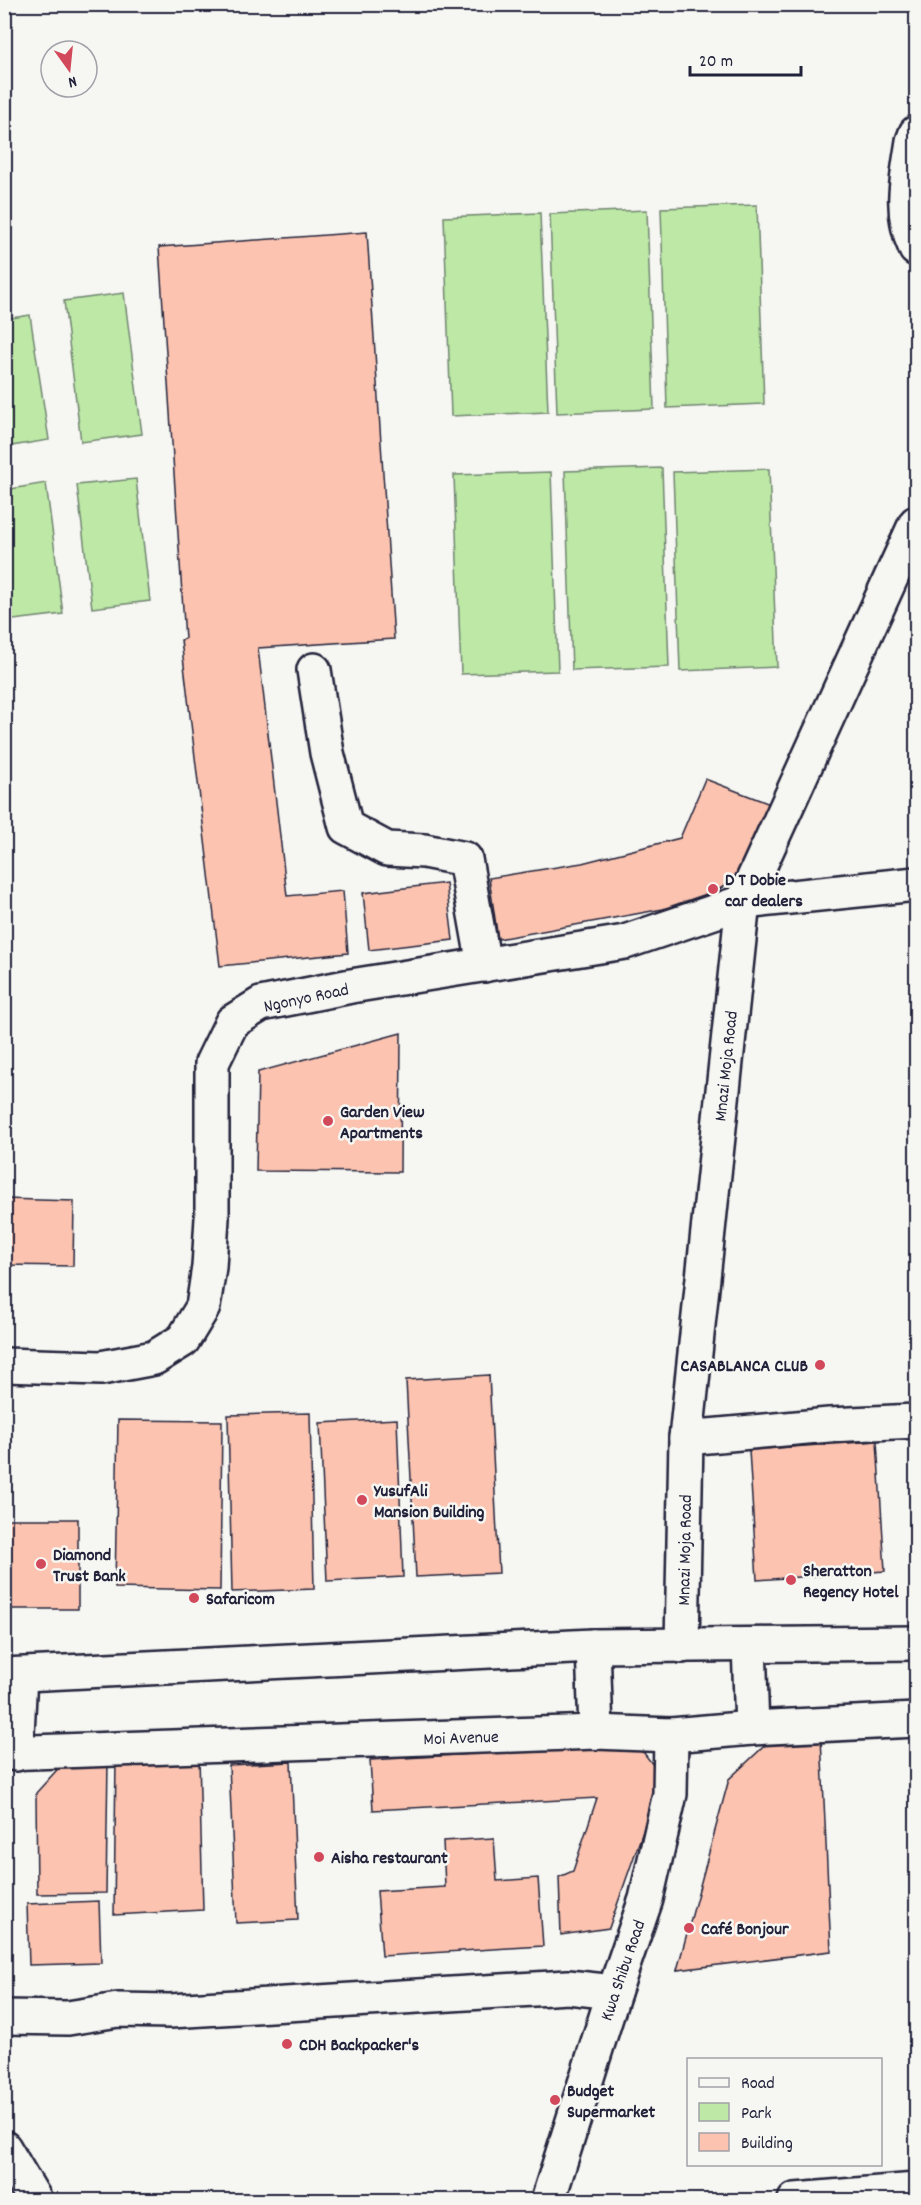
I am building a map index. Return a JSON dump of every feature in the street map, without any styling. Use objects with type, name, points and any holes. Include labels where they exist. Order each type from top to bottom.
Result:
[{"type":"main road","points":[[916,133],[905,189],[908,231],[916,249]]},
{"type":"main road","name":"Mnazi Moja Road","points":[[682,1646],[686,1438],[743,902],[916,523]]},
{"type":"main road","points":[[315,670],[327,753],[346,827],[387,849],[424,851],[465,859],[484,965]]},
{"type":"main road","name":"Ngonyo Road","points":[[4,1365],[101,1368],[154,1358],[183,1340],[203,1307],[209,1267],[212,1063],[232,1022],[261,1004],[351,986],[625,942],[743,902],[916,884]]},
{"type":"main road","points":[[686,1438],[829,1425],[916,1421]]},
{"type":"main road","points":[[10,1754],[12,1675],[593,1646],[916,1643]]},
{"type":"main road","points":[[749,1645],[752,1728]]},
{"type":"main road","points":[[593,1646],[596,1732]]},
{"type":"main road","name":"Moi Avenue","points":[[10,1754],[596,1732],[672,1735],[752,1728],[916,1720]]},
{"type":"main road","name":"Kwa Shibu Road","points":[[548,2200],[646,1899],[670,1794],[672,1735]]},
{"type":"main road","points":[[4,2017],[68,2018],[118,2010],[194,2010],[568,1987],[614,1992]]},
{"type":"main road","points":[[4,2148],[35,2200]]},
{"type":"main road","points":[[795,2200],[916,2190]]},
{"type":"green space","points":[[757,205],[764,404],[667,408],[661,208]]},
{"type":"green space","points":[[647,210],[654,409],[557,413],[550,214]]},
{"type":"green space","points":[[540,213],[548,412],[451,416],[444,217]]},
{"type":"green space","points":[[124,293],[142,434],[81,442],[64,301]]},
{"type":"green space","points":[[30,315],[49,440],[5,447],[5,319]]},
{"type":"green space","points":[[662,468],[669,667],[572,670],[565,471]]},
{"type":"green space","points":[[769,469],[777,667],[680,671],[673,472]]},
{"type":"green space","points":[[551,472],[558,671],[461,674],[454,475]]},
{"type":"green space","points":[[136,479],[150,601],[92,608],[77,485]]},
{"type":"green space","points":[[46,483],[63,614],[5,621],[5,490]]},
{"type":"building","points":[[367,232],[394,639],[258,648],[287,896],[343,891],[348,953],[220,966],[181,640],[185,639],[159,247]]},
{"type":"building","points":[[705,779],[770,804],[744,872],[718,890],[663,909],[498,939],[489,878],[582,863],[680,838]]},
{"type":"building","points":[[446,883],[453,940],[369,950],[363,893]]},
{"type":"building","name":"Garden View Apartments","points":[[401,1033],[400,1172],[256,1171],[258,1072]]},
{"type":"building","points":[[4,1199],[74,1201],[73,1266],[4,1265]]},
{"type":"building","points":[[489,1375],[499,1573],[416,1577],[406,1380]]},
{"type":"building","points":[[310,1413],[314,1589],[232,1592],[228,1415]]},
{"type":"building","name":"YusufAli Mansion Building","points":[[397,1419],[403,1577],[327,1581],[320,1423]]},
{"type":"building","points":[[118,1420],[222,1421],[220,1590],[115,1588]]},
{"type":"building","points":[[877,1441],[885,1571],[757,1580],[749,1450]]},
{"type":"building","name":"Diamond Trust Bank","points":[[4,1519],[78,1519],[78,1609],[4,1609]]},
{"type":"building","points":[[776,1735],[821,1737],[831,1951],[677,1970],[729,1779]]},
{"type":"building","points":[[627,1745],[644,1753],[662,1777],[609,1928],[561,1935],[559,1877],[573,1871],[597,1798],[373,1810],[370,1760]]},
{"type":"building","points":[[199,1757],[203,1910],[114,1915],[116,1760]]},
{"type":"building","points":[[108,1760],[106,1893],[37,1894],[36,1793],[65,1761]]},
{"type":"building","points":[[291,1762],[298,1920],[236,1923],[229,1765]]},
{"type":"building","points":[[494,1838],[497,1881],[538,1878],[543,1946],[382,1956],[377,1891],[445,1887],[443,1841]]},
{"type":"building","points":[[99,1901],[101,1963],[29,1965],[27,1904]]},
{"type":"place","name":"D T Dobie car dealers","points":[[713,889]]},
{"type":"place","name":"Garden View Apartments","points":[[328,1121]]},
{"type":"place","name":"CASABLANCA CLUB","points":[[820,1365]]},
{"type":"place","name":"YusufAli Mansion Building","points":[[362,1500]]},
{"type":"place","name":"Diamond Trust Bank","points":[[41,1564]]},
{"type":"place","name":"Sheratton Regency Hotel","points":[[791,1580]]},
{"type":"place","name":"Safaricom","points":[[194,1598]]},
{"type":"place","name":"Aisha restaurant","points":[[319,1857]]},
{"type":"place","name":"Café Bonjour","points":[[689,1928]]},
{"type":"place","name":"CDH Backpacker's","points":[[287,2044]]},
{"type":"place","name":"Budget Supermarket","points":[[555,2100]]}]
